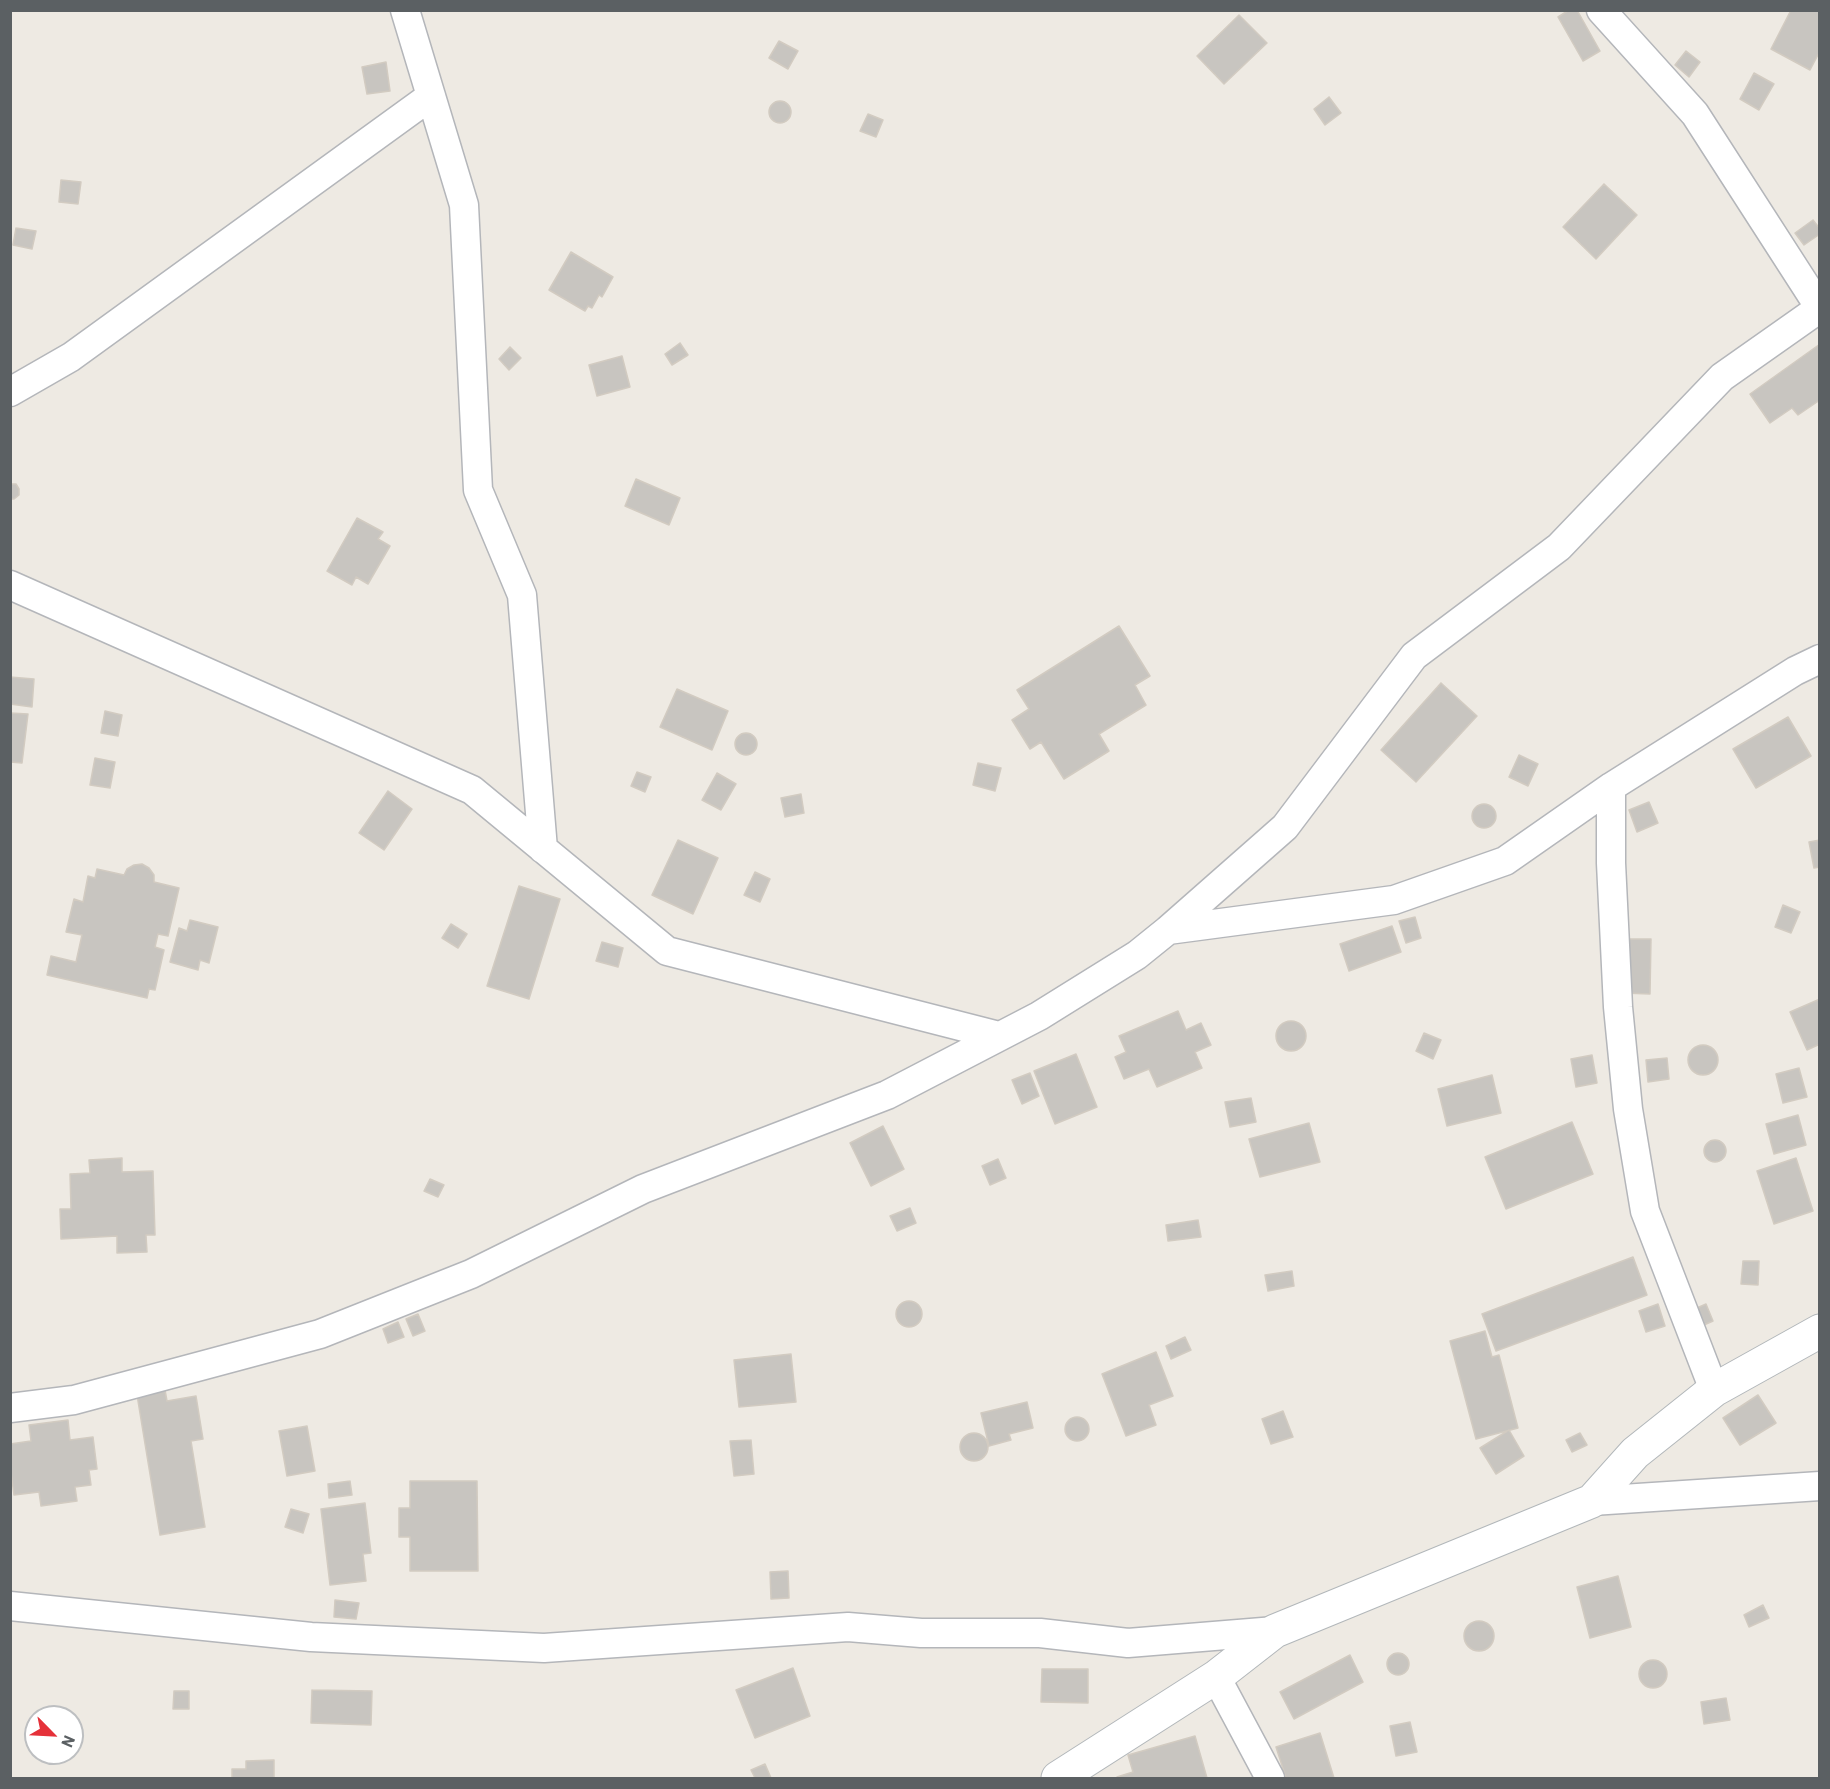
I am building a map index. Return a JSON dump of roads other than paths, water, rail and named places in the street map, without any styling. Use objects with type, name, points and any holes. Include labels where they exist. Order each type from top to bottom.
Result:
[{"type":"street","points":[[405,10],[464,205],[478,490],[522,595],[543,849]]},
{"type":"street","points":[[10,1408],[74,1400],[320,1334],[471,1274],[642,1189],[887,1095],[1039,1016],[1137,955],[1168,930],[1285,827],[1414,656],[1559,547],[1722,376],[1820,308],[1695,114],[1601,10]]},
{"type":"street","points":[[10,392],[71,357],[431,96]]},
{"type":"street","points":[[10,585],[472,790],[667,951],[999,1036]]},
{"type":"street","points":[[1168,930],[1394,900],[1505,861],[1611,787],[1794,671],[1820,659]]},
{"type":"street","points":[[1611,787],[1611,863],[1618,1007],[1628,1108],[1645,1211],[1714,1390]]},
{"type":"street","points":[[1592,1501],[1635,1453],[1714,1390],[1820,1332]]},
{"type":"street","points":[[1058,1779],[1216,1677],[1275,1631],[1592,1501],[1820,1486]]},
{"type":"street","points":[[10,1606],[311,1637],[544,1648],[848,1627],[921,1633],[1040,1633],[1128,1643],[1275,1631]]},
{"type":"street","points":[[1216,1677],[1270,1779]]}]
